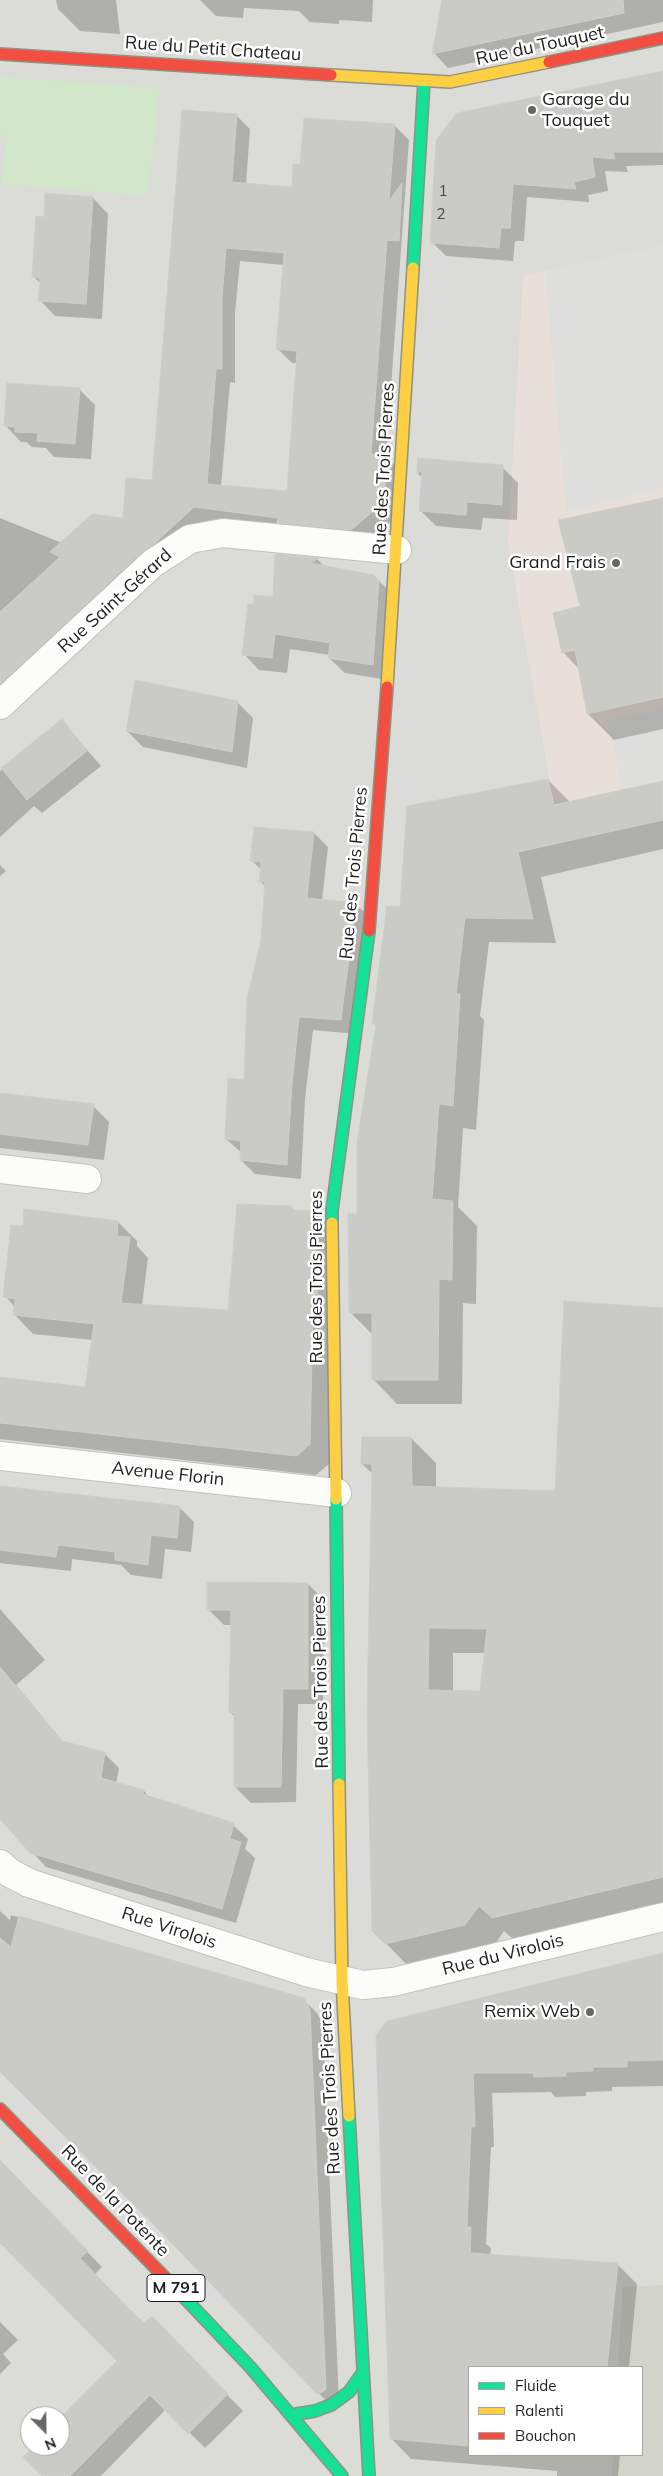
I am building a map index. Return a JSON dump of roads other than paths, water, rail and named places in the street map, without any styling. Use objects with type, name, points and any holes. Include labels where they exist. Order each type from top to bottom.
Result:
[{"type":"street","name":"Rue du Touquet","points":[[424,81],[450,82],[663,38]]},
{"type":"street","name":"Rue du Petit Chateau","points":[[0,54],[424,81]]},
{"type":"street","name":"Rue des Trois Pierres","points":[[369,2476],[342,1981],[332,1210],[371,916],[397,550],[424,81]]},
{"type":"street","name":"Rue Saint-Gérard","points":[[0,705],[153,563],[190,539],[223,533],[397,550]]},
{"type":"street","points":[[0,1169],[87,1179]]},
{"type":"street","name":"Avenue Florin","points":[[0,1456],[336,1493]]},
{"type":"street","name":"Rue Virolois","points":[[0,1864],[10,1873],[28,1883],[306,1972],[342,1981]]},
{"type":"street","name":"Rue du Virolois","points":[[342,1981],[363,1985],[393,1982],[663,1917]]},
{"type":"street","name":"Rue de la Potente","points":[[0,2109],[251,2368],[342,2476]]},
{"type":"street","points":[[291,2415],[331,2406],[349,2392],[363,2372]]},
{"type":"place","name":"Garage du Touquet","points":[[532,110]]},
{"type":"place","name":"Grand Frais","points":[[616,563]]},
{"type":"place","name":"Remix Web","points":[[590,2012]]}]
